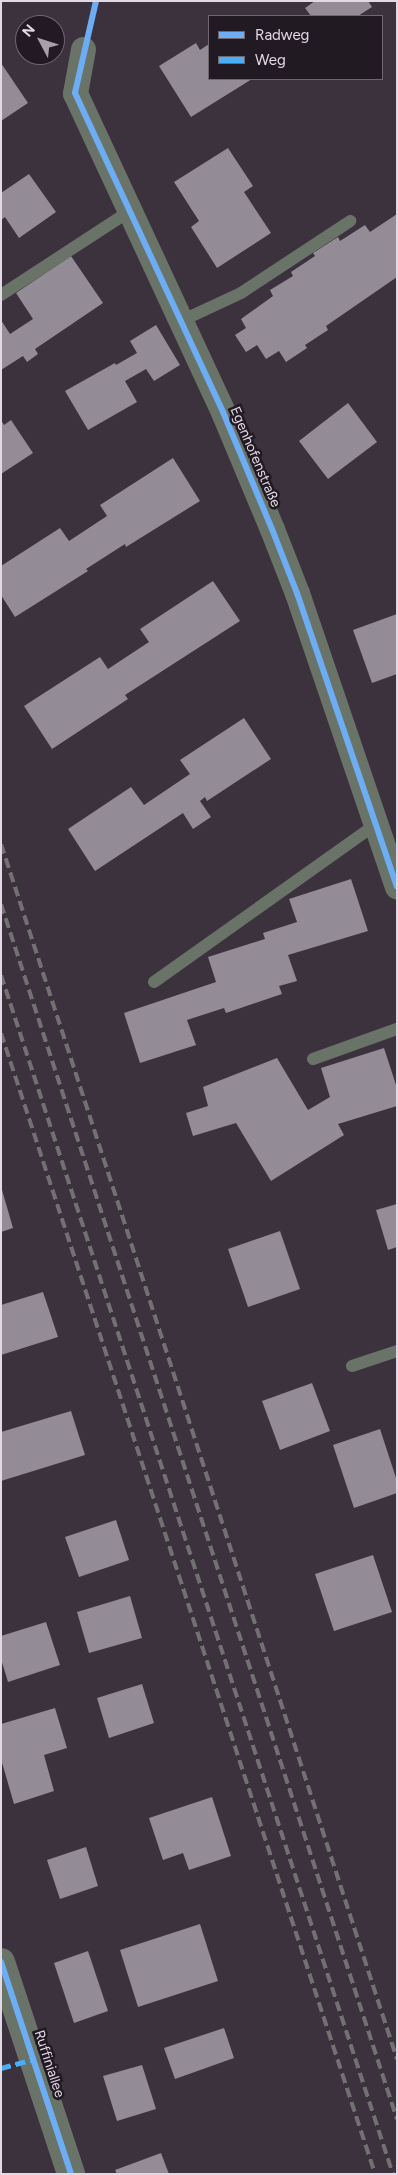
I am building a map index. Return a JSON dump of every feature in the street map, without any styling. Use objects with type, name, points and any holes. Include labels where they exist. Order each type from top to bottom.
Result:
[{"type":"street","name":"Egenhofenstraße","points":[[83,49],[75,93],[223,412],[297,592],[397,886]]},
{"type":"street","name":"Ruffiniallee","points":[[1,1962],[71,2174]]},
{"type":"lane","points":[[1,295],[130,211]]},
{"type":"lane","points":[[181,321],[241,293],[350,221]]},
{"type":"lane","points":[[154,982],[376,824]]},
{"type":"lane","points":[[312,1059],[397,1030]]},
{"type":"lane","points":[[352,1366],[397,1351]]},
{"type":"building","points":[[315,1],[368,1],[372,7],[360,15],[310,15],[305,8]]},
{"type":"building","points":[[196,43],[200,50],[208,45],[208,80],[250,80],[191,117],[159,66]]},
{"type":"building","points":[[1,63],[28,103],[1,121]]},
{"type":"building","points":[[228,148],[253,186],[244,192],[271,233],[217,268],[191,227],[199,221],[174,182]]},
{"type":"building","points":[[29,174],[56,212],[19,238],[5,217],[1,220],[1,193]]},
{"type":"building","points":[[397,214],[397,277],[326,326],[328,330],[305,345],[307,348],[286,362],[279,351],[266,359],[257,345],[246,352],[235,335],[246,328],[241,319],[273,296],[270,290],[293,276],[291,272],[315,256],[313,253],[338,237],[340,241],[365,225],[370,232]]},
{"type":"building","points":[[71,256],[103,303],[35,349],[38,354],[27,362],[23,356],[1,370],[1,320],[10,334],[33,319],[16,293]]},
{"type":"building","points":[[156,325],[180,365],[154,381],[146,369],[125,381],[137,402],[88,430],[65,391],[137,353],[130,341]]},
{"type":"building","points":[[348,403],[377,442],[328,479],[299,441]]},
{"type":"building","points":[[1,420],[4,425],[11,420],[33,453],[1,474]]},
{"type":"building","points":[[173,458],[200,501],[126,547],[125,544],[86,569],[88,571],[15,617],[1,595],[1,566],[60,528],[69,541],[107,516],[100,505]]},
{"type":"building","points":[[213,581],[240,621],[125,695],[128,699],[52,749],[24,706],[100,657],[108,669],[149,642],[140,629]]},
{"type":"building","points":[[397,614],[397,674],[372,683],[353,630]]},
{"type":"building","points":[[244,718],[271,759],[207,801],[205,797],[200,801],[211,817],[193,829],[183,813],[95,871],[68,829],[131,787],[144,805],[190,774],[180,760]]},
{"type":"building","points":[[351,879],[368,931],[288,955],[297,981],[279,986],[282,994],[226,1013],[224,1008],[187,1020],[196,1045],[140,1063],[124,1013],[216,982],[208,957],[265,939],[263,933],[297,922],[289,899]]},
{"type":"building","points":[[384,1048],[397,1088],[397,1106],[338,1124],[344,1135],[271,1181],[236,1123],[193,1136],[186,1113],[208,1106],[203,1087],[277,1058],[308,1110],[330,1097],[321,1068]]},
{"type":"building","points":[[1,1191],[13,1228],[1,1232]]},
{"type":"building","points":[[397,1204],[397,1247],[388,1250],[376,1210]]},
{"type":"building","points":[[280,1231],[300,1289],[248,1307],[228,1249]]},
{"type":"building","points":[[43,1292],[58,1337],[1,1355],[1,1305]]},
{"type":"building","points":[[312,1383],[330,1431],[280,1450],[262,1401]]},
{"type":"building","points":[[71,1411],[85,1455],[1,1481],[1,1432]]},
{"type":"building","points":[[380,1429],[397,1481],[397,1493],[354,1508],[333,1445]]},
{"type":"building","points":[[116,1520],[129,1560],[79,1577],[65,1537]]},
{"type":"building","points":[[373,1555],[392,1612],[334,1631],[315,1574]]},
{"type":"building","points":[[130,1596],[142,1638],[89,1653],[77,1612]]},
{"type":"building","points":[[46,1622],[60,1665],[8,1682],[1,1659],[1,1636]]},
{"type":"building","points":[[142,1684],[154,1723],[109,1738],[97,1698]]},
{"type":"building","points":[[55,1708],[67,1748],[44,1755],[54,1791],[14,1804],[1,1759],[1,1724]]},
{"type":"building","points":[[212,1797],[231,1856],[189,1870],[183,1853],[163,1860],[149,1818]]},
{"type":"building","points":[[86,1847],[98,1886],[60,1899],[47,1860]]},
{"type":"building","points":[[200,1924],[218,1981],[138,2007],[120,1950]]},
{"type":"building","points":[[88,1951],[108,2011],[74,2023],[54,1963]]},
{"type":"building","points":[[224,2028],[234,2058],[175,2079],[164,2048]]},
{"type":"building","points":[[142,2065],[156,2109],[117,2121],[103,2076]]},
{"type":"building","points":[[161,2153],[169,2174],[117,2174],[115,2170]]},
{"type":"railway","points":[[1,844],[397,2059]]},
{"type":"railway","points":[[1,904],[397,2119]]},
{"type":"railway","points":[[1,975],[393,2174]]},
{"type":"railway","points":[[1,1033],[375,2174]]},
{"type":"marked path","points":[[1,2068],[34,2059]]},
{"type":"cycle path","points":[[96,1],[75,93],[223,412],[272,529],[297,593],[397,886]]},
{"type":"cycle path","points":[[1,1962],[71,2174]]}]
